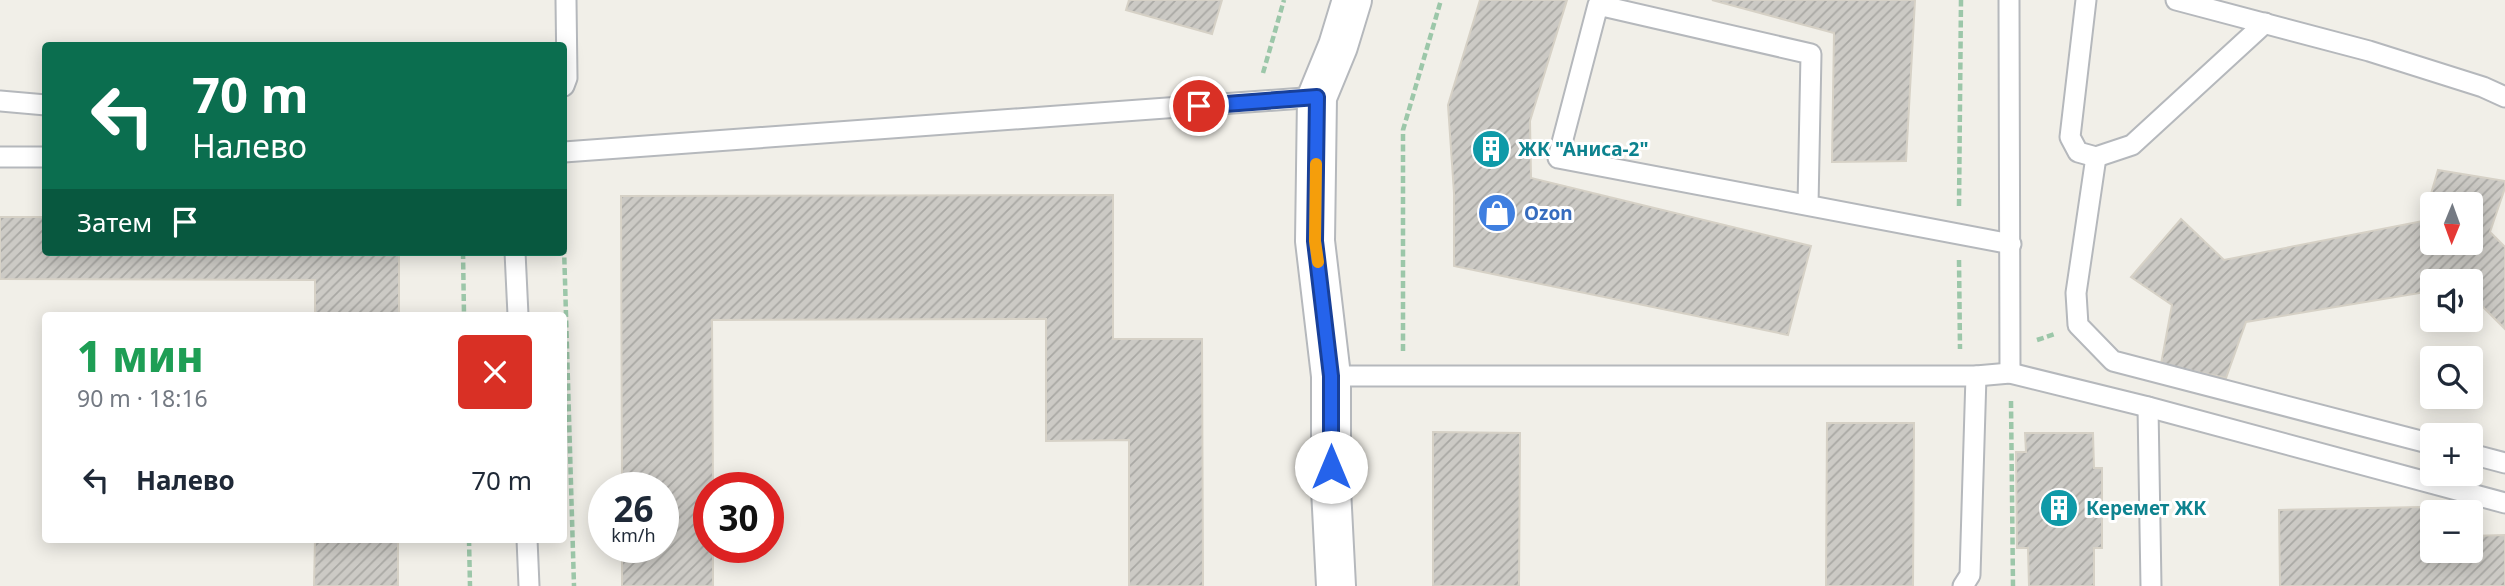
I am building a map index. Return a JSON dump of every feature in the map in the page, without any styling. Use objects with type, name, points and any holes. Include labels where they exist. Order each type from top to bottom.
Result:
[{"type":"street","points":[[1336,586],[1331,489],[1331,376],[1315,241],[1317,97],[1353,0]]},
{"type":"lane","points":[[566,0],[567,42]]},
{"type":"lane","points":[[2009,0],[2010,373]]},
{"type":"lane","points":[[2086,0],[2070,137],[2078,152],[2096,157],[2132,145],[2265,23]]},
{"type":"lane","points":[[2176,0],[2370,51],[2483,87],[2505,97]]},
{"type":"lane","points":[[1808,205],[1811,54],[1598,5],[1558,158],[2011,244]]},
{"type":"lane","points":[[567,152],[1317,97]]},
{"type":"lane","points":[[0,101],[42,105]]},
{"type":"lane","points":[[0,157],[42,157]]},
{"type":"lane","points":[[2096,157],[2076,293],[2078,325],[2113,361],[2420,441]]},
{"type":"lane","points":[[516,256],[518,312]]},
{"type":"lane","points":[[1331,376],[1969,376],[2010,373],[2148,407],[2505,503]]},
{"type":"lane","points":[[1964,586],[1970,575],[1969,376]]},
{"type":"lane","points":[[2148,407],[2151,586]]},
{"type":"lane","points":[[2483,457],[2505,463]]},
{"type":"lane","points":[[527,543],[529,586]]},
{"type":"path","points":[[1254,102],[1284,0]]},
{"type":"path","points":[[1403,376],[1403,130],[1441,0]]},
{"type":"path","points":[[1961,0],[1958,233],[1969,376]]},
{"type":"path","points":[[463,256],[464,312]]},
{"type":"path","points":[[564,256],[566,312]]},
{"type":"path","points":[[2011,350],[2078,325]]},
{"type":"path","points":[[567,350],[574,586]]},
{"type":"path","points":[[2010,373],[2013,586]]},
{"type":"path","points":[[469,543],[470,586]]},
{"type":"building","points":[[1129,0],[1222,0],[1212,34],[1126,10]]},
{"type":"building","name":"ЖК \"Аниса-2\"","points":[[1480,0],[1567,0],[1530,121],[1531,178],[1811,246],[1788,335],[1454,266],[1454,193],[1448,105]]},
{"type":"building","points":[[1712,0],[1915,0],[1906,161],[1832,162],[1834,33]]},
{"type":"building","points":[[2438,170],[2505,181],[2490,232],[2505,247],[2505,329],[2483,307],[2483,269],[2420,269],[2420,293],[2246,322],[2226,378],[2161,364],[2172,305],[2131,277],[2181,219],[2224,260],[2420,222],[2420,256],[2483,256],[2483,192],[2432,192]]},
{"type":"building","points":[[1113,195],[1113,339],[1202,339],[1203,586],[1129,586],[1129,440],[1046,441],[1046,319],[712,320],[713,472],[693,472],[693,563],[713,563],[713,586],[622,586],[622,563],[679,563],[679,472],[622,472],[621,196]]},
{"type":"building","points":[[0,217],[42,217],[42,256],[399,256],[399,312],[315,312],[315,280],[0,279]]},
{"type":"building","points":[[1827,423],[1914,423],[1913,586],[1826,586]]},
{"type":"building","points":[[1433,432],[1520,433],[1519,586],[1433,586]]},
{"type":"building","name":"Керемет ЖК","points":[[2025,433],[2093,433],[2094,468],[2102,468],[2102,548],[2094,548],[2094,586],[2029,586],[2028,548],[2017,548],[2016,452],[2026,452]]},
{"type":"building","points":[[2420,507],[2420,563],[2483,563],[2483,536],[2505,535],[2505,586],[2280,586],[2279,510]]},
{"type":"building","points":[[315,543],[398,543],[398,586],[314,586]]},
{"type":"slow traffic","points":[[1316,164],[1315,241],[1318,262]]},
{"type":"place","name":"ЖК \"Аниса-2\"","points":[[1491,149]]},
{"type":"place","name":"Ozon","points":[[1497,213]]},
{"type":"place","name":"Керемет ЖК","points":[[2059,508]]},
{"type":"route","points":[[1199,106],[1317,97],[1315,241],[1331,376],[1331,467]]}]
